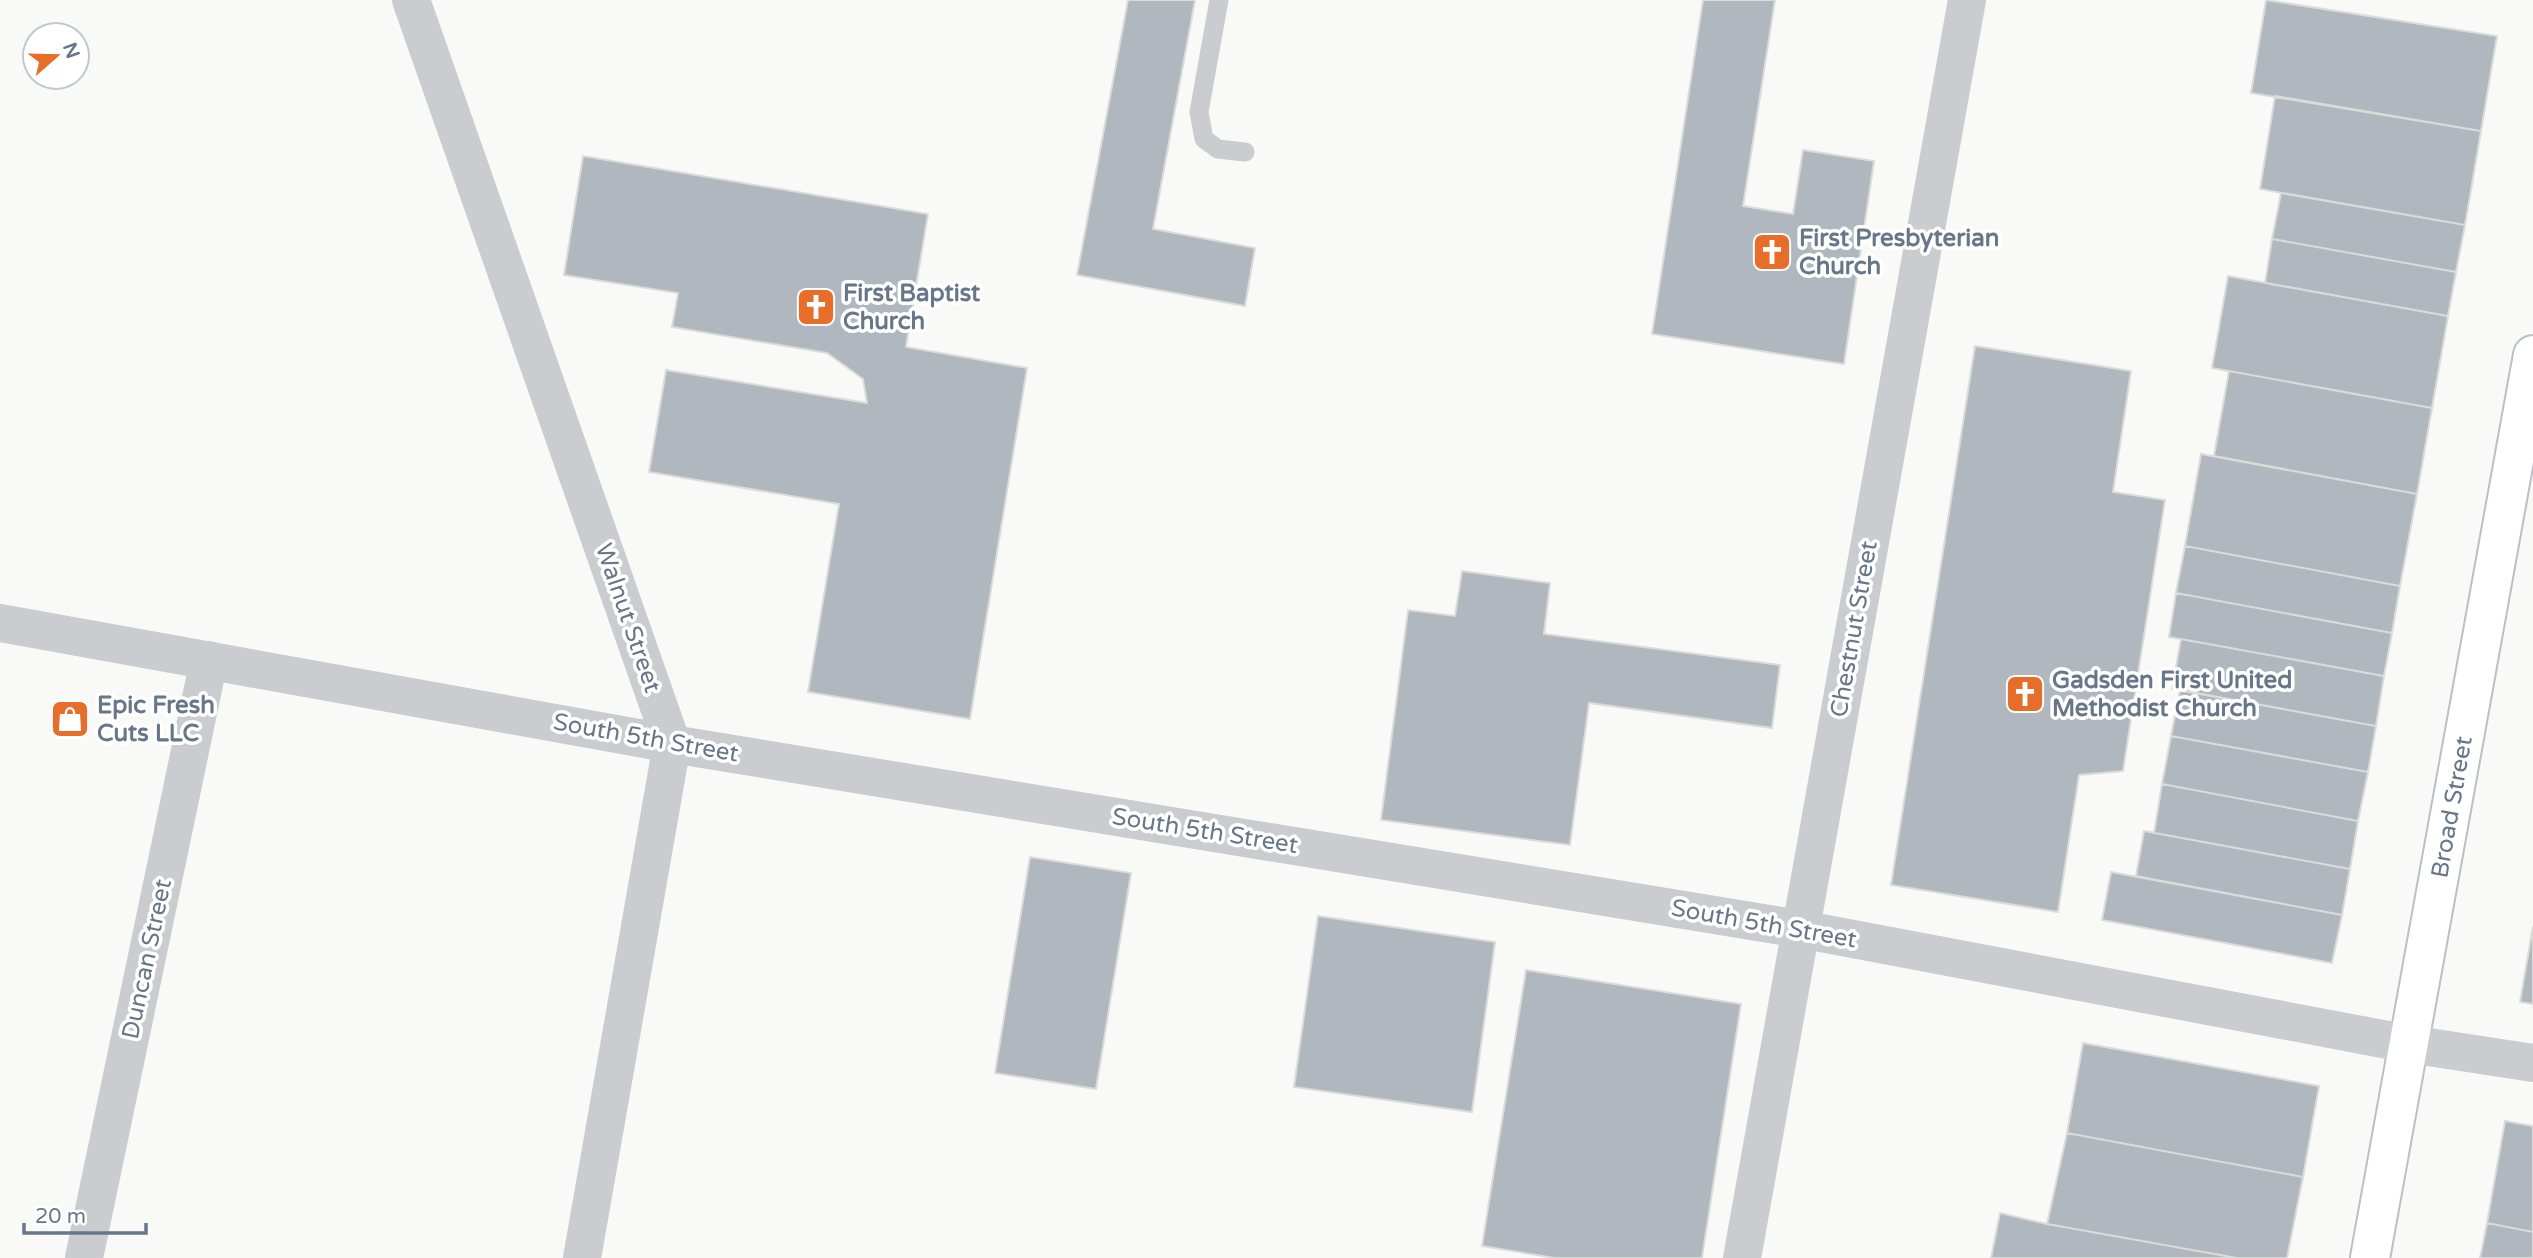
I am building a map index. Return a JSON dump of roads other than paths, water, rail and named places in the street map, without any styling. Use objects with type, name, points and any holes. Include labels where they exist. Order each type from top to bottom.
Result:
[{"type":"main road","name":"Broad Street","points":[[2370,1258],[2533,355]]},
{"type":"street","name":"Walnut Street","points":[[411,0],[672,744],[582,1258]]},
{"type":"street","name":"Chestnut Street","points":[[1742,1258],[1967,0]]},
{"type":"street","name":"South 5th Street","points":[[0,623],[672,744],[1800,929],[2409,1044],[2533,1063]]},
{"type":"street","name":"Duncan Street","points":[[84,1258],[209,660]]},
{"type":"lane","points":[[1219,0],[1199,112],[1204,139],[1219,149],[1245,152]]},
{"type":"place","name":"First Presbyterian Church","points":[[1772,252]]},
{"type":"place","name":"First Baptist Church","points":[[816,307]]},
{"type":"place","name":"Gadsden First United Methodist Church","points":[[2025,694]]},
{"type":"place","name":"Epic Fresh Cuts LLC","points":[[70,719]]}]
